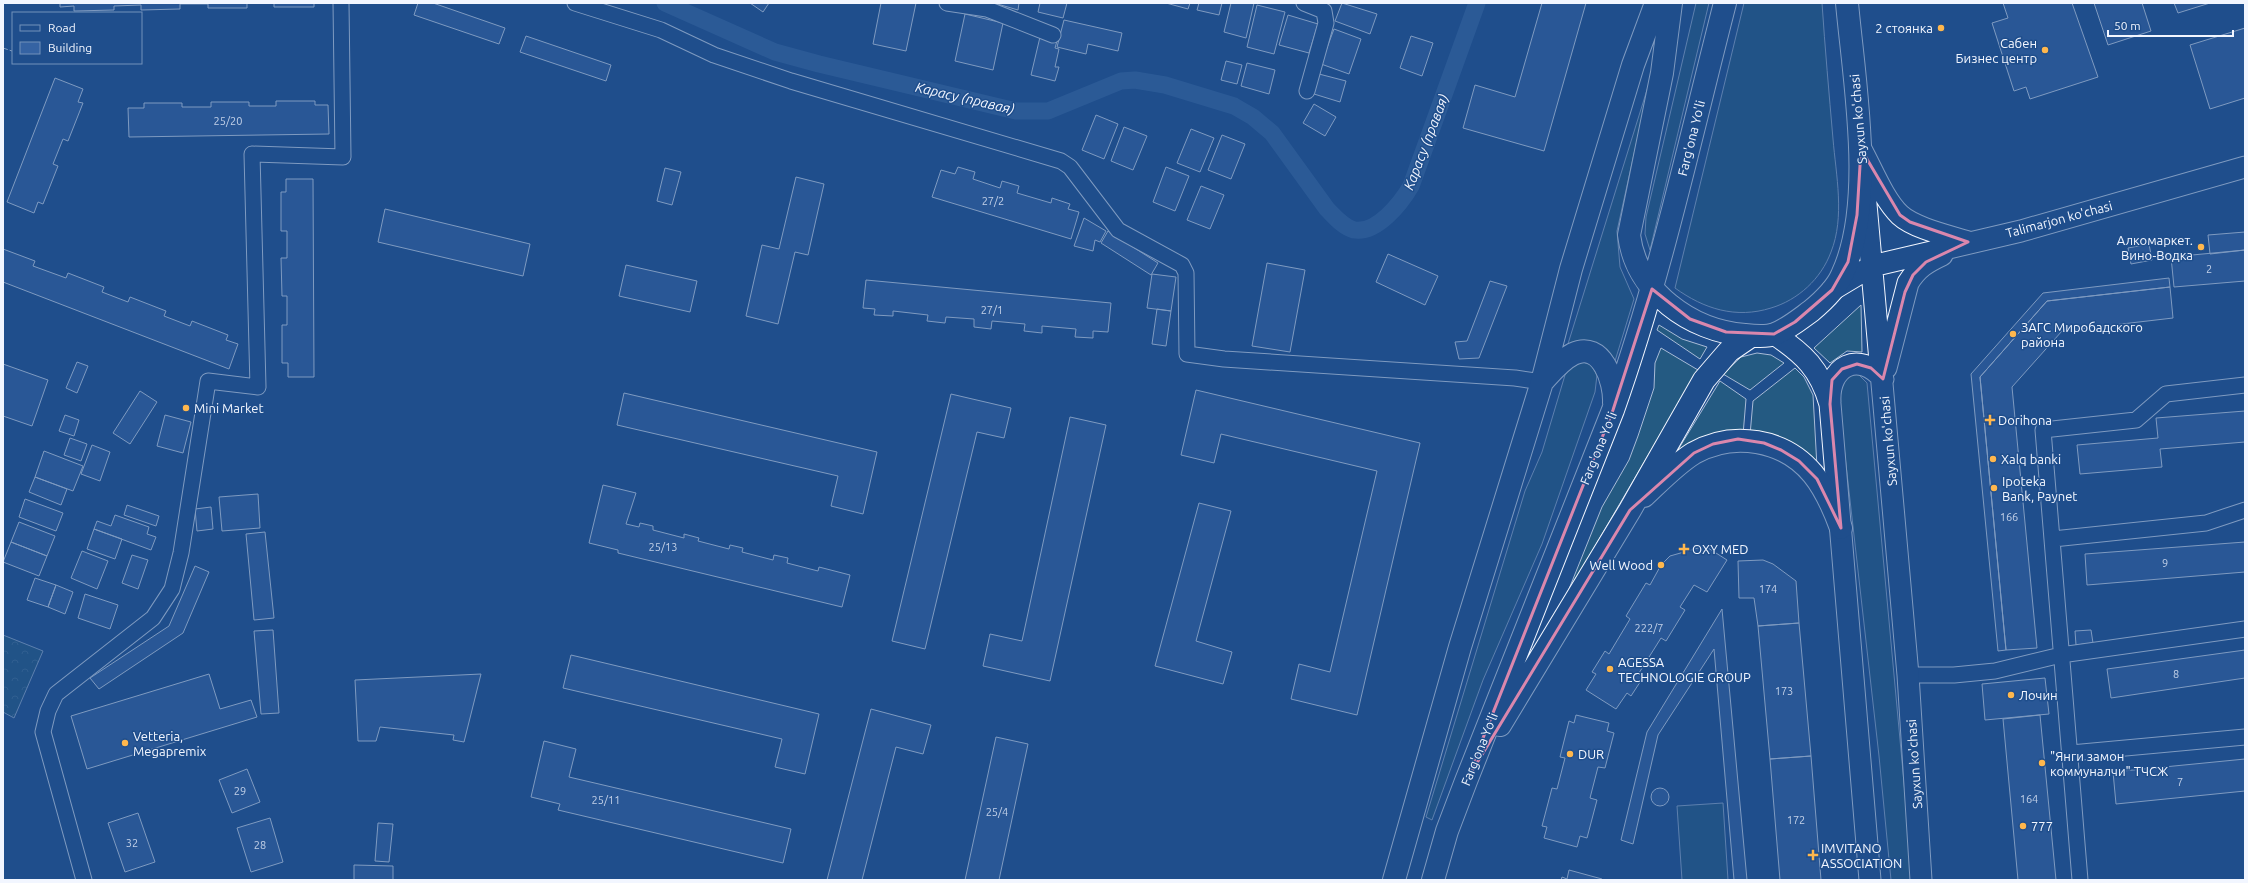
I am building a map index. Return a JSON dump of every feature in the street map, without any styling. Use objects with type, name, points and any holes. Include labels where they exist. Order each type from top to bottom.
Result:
[{"type":"main road","points":[[1394,880],[1460,647],[1542,382],[1571,269],[1633,65],[1656,3]]},
{"type":"main road","points":[[1671,3],[1662,73],[1629,235],[1636,266],[1652,289],[1679,312],[1698,323],[1726,332],[1752,336],[1774,334],[1804,316],[1832,290],[1842,277],[1853,245],[1857,215],[1861,149]]},
{"type":"main road","name":"Farg'ona Yo'li","points":[[1433,880],[1447,831],[1466,781],[1613,410],[1652,289],[1725,3]]},
{"type":"main road","name":"Sayxun ko'chasi","points":[[1847,3],[1908,675],[1921,880]]},
{"type":"main road","points":[[1861,149],[1892,206],[1900,215],[1910,222],[1968,242]]},
{"type":"main road","name":"Talimarjon ko'chasi","points":[[1832,290],[1872,266],[1968,242],[2021,231],[2245,167]]},
{"type":"main road","points":[[1882,379],[1905,292],[1913,275],[1926,262],[1968,242]]},
{"type":"main road","points":[[1774,334],[1796,349],[1814,367],[1824,384],[1830,404]]},
{"type":"main road","points":[[1466,781],[1630,510],[1710,370],[1729,351],[1752,336]]},
{"type":"main road","points":[[1542,382],[1560,364],[1573,354],[1580,352],[1593,354],[1604,364],[1611,377],[1613,410]]},
{"type":"main road","points":[[1870,880],[1830,404],[1832,380],[1837,373],[1846,367],[1857,364],[1865,366],[1875,371],[1882,379]]},
{"type":"main road","points":[[1630,510],[1694,453],[1713,444],[1746,439],[1777,448],[1809,469],[1825,491],[1841,528]]},
{"type":"street","points":[[84,880],[42,732],[48,711],[56,694],[153,618],[172,589],[181,553],[208,381],[258,387],[252,154],[343,157],[341,3]]},
{"type":"street","points":[[576,3],[661,30],[714,55],[791,81],[1061,161],[1070,167],[1118,230],[1182,265],[1186,273],[1187,354],[1224,359],[1515,378],[1542,382]]},
{"type":"street","points":[[947,3],[988,6],[1053,35]]},
{"type":"street","points":[[1304,3],[1314,5],[1324,11],[1326,23],[1307,91]]},
{"type":"street","points":[[2080,880],[2071,753],[2061,655],[2053,539],[2043,430],[2136,420],[2166,394],[2245,385]]},
{"type":"street","points":[[2053,539],[2206,523],[2245,510]]},
{"type":"street","points":[[1908,675],[1954,675],[1995,670],[2061,655],[2245,629]]},
{"type":"street","points":[[2071,753],[2245,737]]},
{"type":"highlighted area","points":[[1861,149],[1900,215],[1910,222],[1968,242],[1926,262],[1913,275],[1905,292],[1883,379],[1871,368],[1857,364],[1842,369],[1832,380],[1830,404],[1841,528],[1817,479],[1799,461],[1781,450],[1764,443],[1738,439],[1713,444],[1694,453],[1630,510],[1466,781],[1613,410],[1652,289],[1690,319],[1726,332],[1774,334],[1795,322],[1832,290],[1848,262],[1857,215]]},
{"type":"green space","points":[[1696,3],[1709,3],[1650,250],[1645,234],[1646,217]]},
{"type":"green space","points":[[1744,3],[1822,3],[1839,210],[1835,239],[1827,262],[1815,279],[1807,287],[1790,300],[1771,308],[1758,311],[1733,312],[1721,310],[1697,302],[1675,288]]},
{"type":"green space","points":[[1651,77],[1617,231],[1620,267],[1634,299],[1615,361],[1611,354],[1601,346],[1589,345],[1567,347]]},
{"type":"green space","points":[[1861,305],[1862,352],[1847,351],[1830,363],[1814,348]]},
{"type":"green space","points":[[1659,325],[1682,339],[1707,347],[1700,359],[1657,330]]},
{"type":"green space","points":[[1661,348],[1698,370],[1567,594],[1602,507],[1629,460],[1654,388],[1655,363]]},
{"type":"green space","points":[[1757,353],[1771,355],[1784,363],[1750,390],[1723,374],[1741,357]]},
{"type":"green space","points":[[1583,362],[1591,365],[1597,375],[1595,392],[1542,544],[1483,680],[1432,820],[1426,817],[1525,491],[1542,452],[1565,375],[1571,367]]},
{"type":"green space","points":[[1795,368],[1804,377],[1813,395],[1817,467],[1750,435],[1753,401]]},
{"type":"green space","points":[[1857,373],[1867,383],[1913,880],[1891,880],[1879,756],[1837,385],[1839,381]]},
{"type":"green space","points":[[1720,381],[1746,399],[1743,435],[1676,453]]},
{"type":"green space","points":[[3,635],[43,651],[14,718],[3,712]]},
{"type":"green space","points":[[1723,803],[1728,880],[1682,880],[1677,806]]},
{"type":"building","points":[[60,3],[247,3],[247,8],[208,8],[208,4],[180,4],[180,9],[141,10],[141,5],[114,6],[114,10],[74,11],[74,6],[60,7]]},
{"type":"building","points":[[274,3],[314,3],[314,7],[274,7]]},
{"type":"building","points":[[418,3],[433,3],[505,28],[499,44],[414,15]]},
{"type":"building","points":[[750,3],[769,3],[763,12]]},
{"type":"building","points":[[881,3],[916,3],[906,51],[873,44]]},
{"type":"building","points":[[994,3],[1019,3],[1018,10]]},
{"type":"building","points":[[1040,3],[1067,3],[1063,18],[1038,12]]},
{"type":"building","points":[[1166,3],[1190,3],[1188,9]]},
{"type":"building","points":[[1199,3],[1222,3],[1219,15],[1197,10]]},
{"type":"building","points":[[1231,3],[1254,3],[1246,38],[1224,32]]},
{"type":"building","points":[[1342,3],[1377,14],[1370,34],[1335,21]]},
{"type":"building","points":[[1542,3],[1586,3],[1544,151],[1463,128],[1475,85],[1515,97]]},
{"type":"building","name":"Сабен Бизнес центр","points":[[2003,3],[2072,3],[2098,77],[2030,99],[2026,87],[2014,91],[1992,23],[2008,18]]},
{"type":"building","points":[[2094,3],[2142,3],[2151,31],[2108,45]]},
{"type":"building","points":[[2174,3],[2210,3],[2178,13]]},
{"type":"building","points":[[1257,5],[1285,12],[1274,54],[1247,47]]},
{"type":"building","points":[[965,14],[1003,23],[993,70],[955,61]]},
{"type":"building","points":[[1288,15],[1318,24],[1309,53],[1279,45]]},
{"type":"building","points":[[1064,20],[1122,33],[1118,51],[1088,44],[1086,54],[1057,47]]},
{"type":"building","points":[[2245,28],[2245,98],[2210,109],[2190,45]]},
{"type":"building","points":[[1334,29],[1361,39],[1349,74],[1321,64]]},
{"type":"building","points":[[526,36],[611,65],[606,81],[520,52]]},
{"type":"building","points":[[1411,36],[1433,43],[1422,76],[1400,68]]},
{"type":"building","points":[[1040,37],[1057,41],[1055,48],[1059,49],[1055,67],[1059,67],[1055,81],[1031,75]]},
{"type":"building","points":[[1226,61],[1242,65],[1237,84],[1221,80]]},
{"type":"building","points":[[1247,63],[1275,70],[1269,94],[1241,86]]},
{"type":"building","points":[[1319,74],[1346,81],[1340,102],[1314,94]]},
{"type":"building","points":[[55,78],[83,89],[78,102],[83,103],[68,141],[63,139],[53,164],[58,166],[43,204],[38,202],[34,213],[7,202]]},
{"type":"building","points":[[276,101],[315,101],[315,105],[328,105],[329,134],[129,137],[128,108],[144,108],[144,103],[182,103],[182,107],[211,107],[211,102],[249,102],[249,106],[276,106]]},
{"type":"building","points":[[1314,104],[1336,117],[1325,136],[1303,123]]},
{"type":"building","points":[[1096,115],[1118,124],[1104,159],[1082,150]]},
{"type":"building","points":[[1124,127],[1147,136],[1133,170],[1111,161]]},
{"type":"building","points":[[1191,129],[1214,138],[1200,172],[1177,163]]},
{"type":"building","points":[[1222,135],[1245,144],[1231,179],[1208,170]]},
{"type":"building","points":[[958,167],[975,172],[973,179],[1000,188],[1002,181],[1019,186],[1017,193],[1051,203],[1052,198],[1070,204],[1068,209],[1079,212],[1071,239],[932,197],[941,170],[955,174]]},
{"type":"building","points":[[1166,167],[1189,176],[1175,211],[1153,202]]},
{"type":"building","points":[[665,168],[681,172],[672,205],[657,201]]},
{"type":"building","points":[[796,177],[824,184],[808,255],[795,252],[778,324],[746,316],[762,245],[779,249]]},
{"type":"building","points":[[286,179],[313,179],[314,377],[288,377],[288,363],[282,363],[282,325],[287,325],[287,296],[282,296],[281,258],[287,258],[287,231],[281,231],[281,192],[286,192]]},
{"type":"building","points":[[1201,186],[1224,195],[1210,229],[1187,220]]},
{"type":"building","points":[[385,209],[530,244],[523,276],[378,242]]},
{"type":"building","points":[[1084,218],[1106,231],[1100,242],[1095,240],[1093,251],[1074,246]]},
{"type":"building","points":[[1108,231],[1158,263],[1151,275],[1101,243]]},
{"type":"building","points":[[2245,232],[2245,250],[2210,254],[2208,235]]},
{"type":"building","points":[[2149,244],[2152,260],[2131,264],[2128,248]]},
{"type":"building","points":[[3,249],[35,261],[33,266],[66,278],[68,273],[104,287],[102,292],[128,302],[130,297],[166,311],[164,316],[190,326],[192,321],[228,335],[226,340],[238,344],[229,369],[3,282]]},
{"type":"building","points":[[2245,250],[2245,281],[2174,287],[2171,257]]},
{"type":"building","points":[[1388,254],[1438,276],[1425,305],[1376,282]]},
{"type":"building","points":[[1267,263],[1305,270],[1290,352],[1252,346]]},
{"type":"building","points":[[626,265],[697,281],[690,312],[619,296]]},
{"type":"building","points":[[1152,274],[1176,277],[1171,311],[1147,308]]},
{"type":"building","points":[[2169,278],[2170,287],[2047,301],[1980,377],[2006,650],[1998,651],[1971,374],[2043,293]]},
{"type":"building","points":[[866,280],[1111,303],[1108,332],[1093,331],[1093,338],[1075,337],[1076,329],[1042,326],[1042,333],[1024,331],[1025,324],[992,321],[991,329],[974,327],[974,319],[946,317],[945,323],[927,321],[928,315],[893,311],[893,316],[874,315],[875,309],[863,308]]},
{"type":"building","points":[[1490,281],[1507,286],[1479,358],[1459,359],[1455,342],[1467,341]]},
{"type":"building","points":[[2170,287],[2173,318],[2062,331],[2012,387],[2037,648],[2006,650],[1980,377],[2047,301]]},
{"type":"building","points":[[1157,309],[1171,311],[1166,346],[1152,344]]},
{"type":"building","points":[[77,362],[88,366],[77,393],[66,388]]},
{"type":"building","points":[[3,364],[48,380],[32,426],[3,416]]},
{"type":"building","points":[[1196,390],[1420,443],[1357,715],[1291,699],[1299,664],[1330,672],[1377,471],[1221,434],[1214,463],[1181,455]]},
{"type":"building","points":[[140,391],[157,402],[130,444],[113,433]]},
{"type":"building","points":[[624,393],[877,452],[863,514],[831,506],[838,476],[617,425]]},
{"type":"building","points":[[951,394],[1011,408],[1004,438],[977,432],[925,649],[892,641]]},
{"type":"building","points":[[2245,411],[2245,442],[2160,449],[2162,467],[2080,474],[2077,445],[2158,438],[2156,418]]},
{"type":"building","points":[[65,415],[79,420],[74,436],[59,431]]},
{"type":"building","points":[[165,415],[191,422],[183,453],[157,446]]},
{"type":"building","points":[[1070,417],[1106,425],[1050,681],[983,666],[990,634],[1022,641]]},
{"type":"building","points":[[70,438],[87,444],[81,461],[64,455]]},
{"type":"building","points":[[92,445],[110,452],[100,481],[81,474]]},
{"type":"building","points":[[44,451],[83,466],[73,491],[35,477]]},
{"type":"building","points":[[35,477],[67,489],[61,505],[29,492]]},
{"type":"building","points":[[603,485],[636,493],[626,524],[639,527],[640,523],[653,526],[653,530],[684,538],[684,534],[699,538],[698,541],[729,549],[730,545],[743,548],[742,552],[773,560],[774,555],[788,558],[787,563],[818,571],[819,567],[850,575],[842,607],[618,553],[618,550],[589,543]]},
{"type":"building","points":[[258,494],[260,528],[222,531],[219,497]]},
{"type":"building","points":[[25,499],[63,513],[56,531],[19,517]]},
{"type":"building","points":[[1199,503],[1231,511],[1196,641],[1232,652],[1223,684],[1155,666]]},
{"type":"building","points":[[127,505],[159,516],[156,526],[124,515]]},
{"type":"building","points":[[211,507],[213,529],[197,531],[195,509]]},
{"type":"building","points":[[115,515],[149,527],[147,534],[156,537],[151,550],[94,529],[97,521],[111,526]]},
{"type":"building","points":[[19,522],[55,536],[47,556],[11,542]]},
{"type":"building","points":[[94,529],[122,539],[115,559],[87,549]]},
{"type":"building","points":[[265,532],[274,618],[254,620],[246,534]]},
{"type":"building","points":[[11,542],[47,556],[39,576],[3,562]]},
{"type":"building","points":[[2245,542],[2245,572],[2087,585],[2085,554]]},
{"type":"building","points":[[1705,546],[1727,560],[1707,592],[1694,585],[1680,607],[1685,610],[1666,641],[1661,638],[1639,673],[1644,676],[1631,696],[1627,693],[1616,709],[1586,690],[1596,674],[1592,672],[1605,651],[1609,654],[1630,619],[1626,616],[1646,583],[1650,585],[1661,565],[1670,556]]},
{"type":"building","points":[[82,551],[108,561],[97,589],[71,578]]},
{"type":"building","points":[[132,555],[148,560],[138,589],[122,583]]},
{"type":"building","points":[[1763,560],[1773,564],[1796,581],[1799,623],[1758,626],[1754,598],[1739,598],[1738,561]]},
{"type":"building","points":[[195,566],[209,572],[183,633],[99,689],[90,678],[169,626]]},
{"type":"building","points":[[35,578],[56,585],[48,607],[27,600]]},
{"type":"building","points":[[56,585],[73,592],[65,614],[48,607]]},
{"type":"building","points":[[85,594],[118,605],[110,629],[78,618]]},
{"type":"building","points":[[1722,609],[1747,880],[1734,880],[1714,649],[1658,735],[1633,844],[1621,840],[1647,732]]},
{"type":"building","points":[[1799,623],[1811,756],[1770,759],[1758,626]]},
{"type":"building","points":[[273,630],[279,713],[261,714],[254,631]]},
{"type":"building","points":[[2091,630],[2093,643],[2076,645],[2075,631]]},
{"type":"building","points":[[2245,650],[2245,678],[2111,698],[2107,669]]},
{"type":"building","points":[[571,655],[819,714],[805,774],[775,767],[782,739],[563,688]]},
{"type":"building","name":"Vetteria, Megapremix","points":[[209,674],[220,709],[251,700],[257,717],[87,769],[71,716]]},
{"type":"building","points":[[481,674],[464,742],[453,740],[454,735],[380,727],[376,741],[358,741],[355,680]]},
{"type":"building","points":[[2045,678],[2049,714],[1985,720],[1982,684]]},
{"type":"building","points":[[871,709],[931,725],[923,754],[896,747],[862,880],[827,880]]},
{"type":"building","points":[[1576,715],[1609,723],[1607,731],[1614,733],[1605,768],[1598,767],[1590,798],[1597,800],[1587,838],[1580,836],[1577,847],[1544,838],[1547,827],[1542,826],[1552,788],[1557,789],[1565,758],[1560,757],[1569,721],[1574,723]]},
{"type":"building","points":[[2040,715],[2056,880],[2018,880],[2003,719]]},
{"type":"building","points":[[996,737],[1028,744],[999,880],[965,880]]},
{"type":"building","points":[[544,741],[576,749],[569,777],[791,829],[783,863],[558,810],[560,804],[531,797]]},
{"type":"building","points":[[1811,756],[1821,880],[1780,880],[1770,759]]},
{"type":"building","points":[[2245,759],[2245,791],[2116,804],[2113,772]]},
{"type":"building","points":[[247,769],[260,802],[232,813],[219,780]]},
{"type":"building","points":[[1660,788],[1666,791],[1669,797],[1666,803],[1660,806],[1654,803],[1651,797],[1654,791]]},
{"type":"building","points":[[138,813],[155,862],[125,872],[108,823]]},
{"type":"building","points":[[270,818],[283,862],[251,872],[237,828]]},
{"type":"building","points":[[378,823],[393,824],[389,862],[375,861]]},
{"type":"building","points":[[354,865],[393,866],[393,880],[354,880]]},
{"type":"building","points":[[1569,870],[1602,880],[1561,880],[1562,877],[1567,879]]},
{"type":"waterway","name":"Карасу (правая)","points":[[665,3],[775,52],[1016,111],[1048,111],[1121,81],[1135,80],[1165,85],[1234,106],[1253,117],[1272,133],[1327,209],[1343,224],[1354,230],[1363,230],[1380,222],[1395,208],[1411,186],[1477,3]]},
{"type":"fence","points":[[3,48],[12,51]]},
{"type":"place","name":"2 стоянка","points":[[1941,28]]},
{"type":"place","name":"Сабен Бизнес центр","points":[[2045,50]]},
{"type":"place","name":"Алкомаркет. Вино-Водка","points":[[2201,247]]},
{"type":"place","name":"ЗАГС Миробадского района","points":[[2013,334]]},
{"type":"place","name":"Mini Market","points":[[186,408]]},
{"type":"place","name":"Dorihona","points":[[1990,420]]},
{"type":"place","name":"Xalq banki","points":[[1993,459]]},
{"type":"place","name":"Ipoteka Bank, Paynet","points":[[1994,488]]},
{"type":"place","name":"OXY MED","points":[[1684,549]]},
{"type":"place","name":"Well Wood","points":[[1661,565]]},
{"type":"place","name":"AGESSA TECHNOLOGIE GROUP","points":[[1610,669]]},
{"type":"place","name":"Лочин","points":[[2011,695]]},
{"type":"place","name":"Vetteria, Megapremix","points":[[125,743]]},
{"type":"place","name":"DUR","points":[[1570,754]]},
{"type":"place","name":"\"Янги замон коммуналчи\" ТЧСЖ","points":[[2042,763]]},
{"type":"place","name":"777","points":[[2023,826]]},
{"type":"place","name":"IMVITANO ASSOCIATION","points":[[1813,855]]}]
